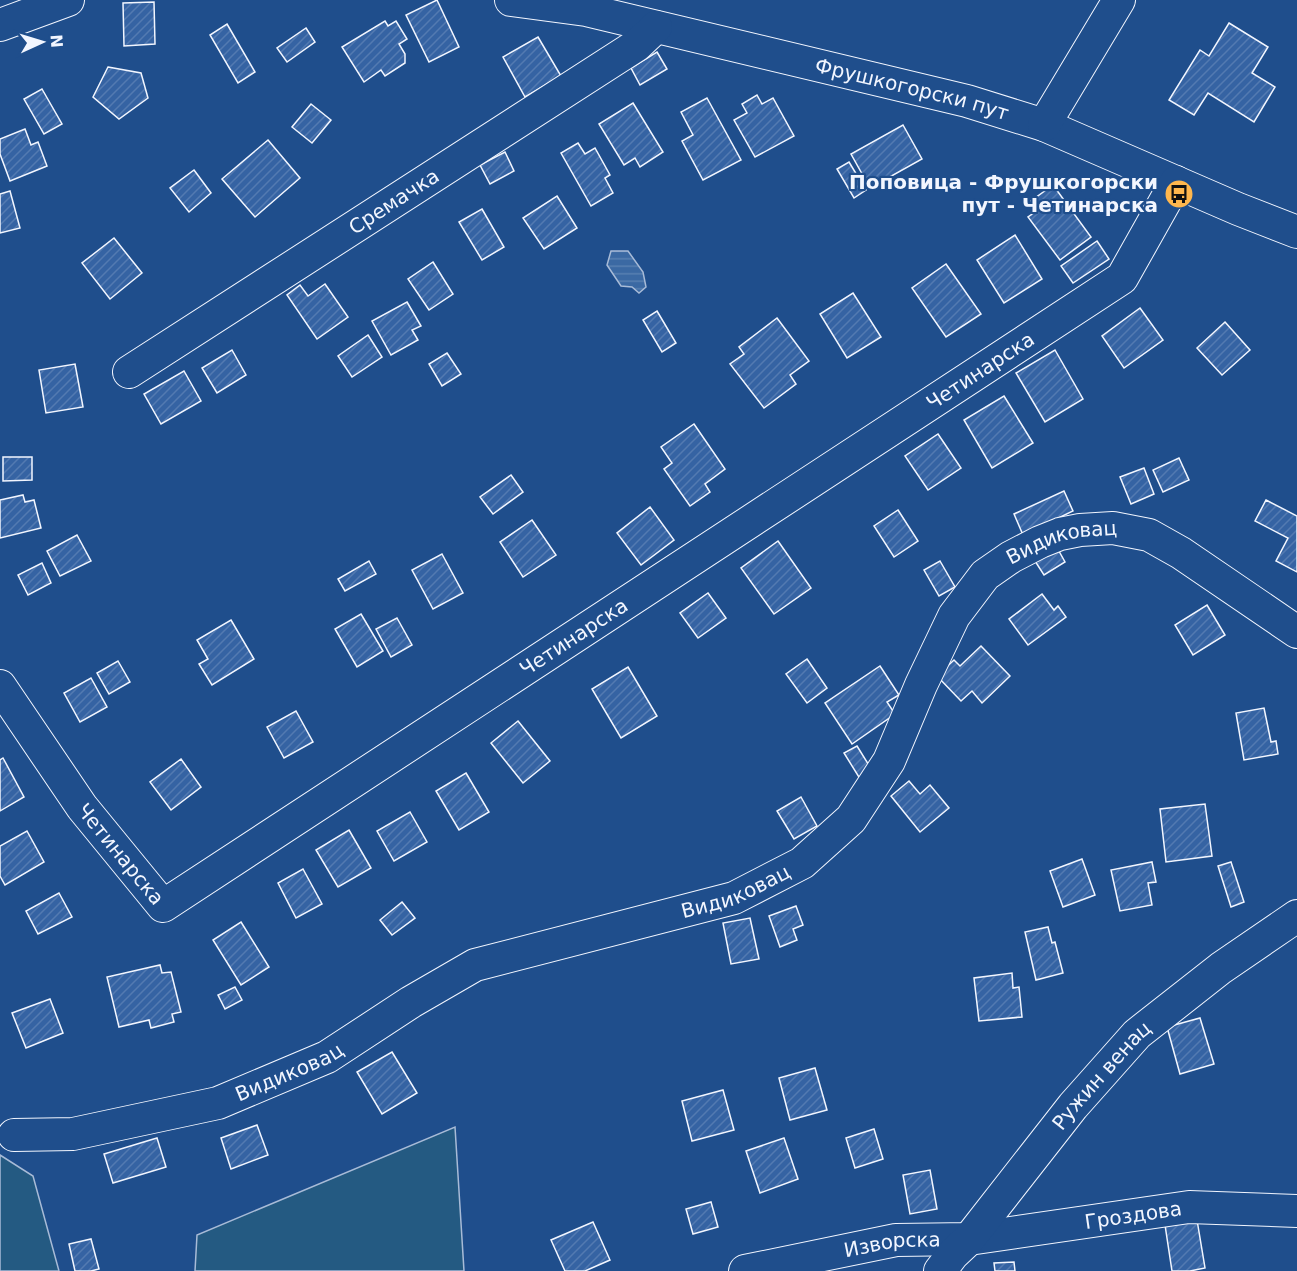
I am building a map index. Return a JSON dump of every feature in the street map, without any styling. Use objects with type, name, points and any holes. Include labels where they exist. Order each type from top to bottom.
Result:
[{"type":"street","points":[[0,25],[68,0]]},
{"type":"street","points":[[1044,125],[1119,0]]},
{"type":"street","name":"Фрушкогорски пут","points":[[522,1],[586,10],[967,101],[1044,125],[1297,232]]},
{"type":"street","name":"Сремачка","points":[[129,372],[637,45],[656,27]]},
{"type":"street","name":"Четинарска","points":[[0,686],[82,807],[163,906],[1122,278],[1176,182]]},
{"type":"street","name":"Видиковац","points":[[14,1135],[73,1134],[218,1103],[327,1057],[411,1002],[475,965],[734,898],[802,864],[851,819],[889,761],[921,685],[954,616],[985,575],[1011,557],[1060,534],[1113,528],[1149,535],[1181,553],[1297,632]]},
{"type":"street","name":"Ружин венац","points":[[940,1271],[969,1239],[1073,1106],[1137,1034],[1221,968],[1297,916]]},
{"type":"street","name":"Гроздова","points":[[969,1239],[1188,1207],[1297,1211]]},
{"type":"street","name":"Изворска","points":[[745,1271],[896,1240],[969,1239]]},
{"type":"shaded area","points":[[611,251],[628,251],[643,272],[646,287],[639,293],[632,287],[621,286],[607,265]]},
{"type":"shaded area","points":[[455,1127],[464,1271],[195,1271],[197,1235]]},
{"type":"shaded area","points":[[0,1155],[33,1176],[59,1271],[0,1271]]},
{"type":"building","points":[[437,0],[459,47],[429,62],[406,15]]},
{"type":"building","points":[[154,2],[155,44],[124,46],[123,3]]},
{"type":"building","points":[[385,21],[388,26],[396,21],[407,39],[399,44],[405,54],[405,63],[385,76],[381,70],[364,82],[342,47]]},
{"type":"building","points":[[1229,23],[1268,47],[1252,73],[1275,87],[1254,122],[1208,93],[1194,115],[1169,100],[1200,50],[1209,56]]},
{"type":"building","points":[[227,24],[255,72],[238,83],[210,35]]},
{"type":"building","points":[[306,28],[315,42],[287,62],[277,48]]},
{"type":"building","points":[[538,37],[561,76],[525,97],[503,57]]},
{"type":"building","points":[[657,52],[667,69],[640,85],[631,68]]},
{"type":"building","points":[[108,67],[141,73],[148,98],[119,119],[93,97]]},
{"type":"building","points":[[42,89],[62,124],[44,134],[24,99]]},
{"type":"building","points":[[757,95],[762,104],[773,98],[794,136],[755,157],[734,120],[747,113],[742,104]]},
{"type":"building","points":[[707,98],[741,160],[703,180],[682,141],[693,135],[681,112]]},
{"type":"building","points":[[633,103],[663,152],[640,167],[635,158],[624,165],[599,124]]},
{"type":"building","points":[[311,104],[331,120],[312,143],[292,127]]},
{"type":"building","points":[[903,125],[922,159],[870,188],[851,154]]},
{"type":"building","points":[[25,129],[31,145],[38,142],[47,166],[10,181],[0,154],[0,139]]},
{"type":"building","points":[[268,140],[300,178],[255,217],[222,179]]},
{"type":"building","points":[[578,143],[585,154],[595,148],[610,175],[605,178],[613,193],[591,206],[561,153]]},
{"type":"building","points":[[505,152],[514,171],[490,184],[480,165]]},
{"type":"building","points":[[849,162],[866,190],[854,198],[837,169]]},
{"type":"building","points":[[194,170],[211,193],[189,212],[170,188]]},
{"type":"building","points":[[1053,185],[1091,237],[1060,260],[1028,217],[1038,210],[1031,201]]},
{"type":"building","points":[[10,191],[20,228],[0,233],[0,194]]},
{"type":"building","points":[[557,196],[577,228],[544,249],[523,218]]},
{"type":"building","points":[[482,209],[504,247],[482,260],[459,222]]},
{"type":"building","points":[[1015,235],[1042,279],[1004,303],[977,260]]},
{"type":"building","points":[[114,238],[142,273],[110,299],[82,263]]},
{"type":"building","points":[[1097,241],[1109,259],[1073,283],[1061,266]]},
{"type":"building","points":[[433,262],[453,294],[429,310],[408,279]]},
{"type":"building","points":[[946,264],[981,314],[946,337],[912,288]]},
{"type":"building","points":[[325,284],[348,317],[317,339],[287,295],[300,285],[308,296]]},
{"type":"building","points":[[853,293],[881,337],[847,358],[820,314]]},
{"type":"building","points":[[407,302],[421,326],[412,330],[418,340],[391,355],[372,321]]},
{"type":"building","points":[[1140,308],[1163,340],[1124,368],[1102,336]]},
{"type":"building","points":[[657,311],[676,343],[662,352],[643,320]]},
{"type":"building","points":[[777,318],[809,361],[790,375],[796,384],[764,408],[730,364],[744,354],[739,347]]},
{"type":"building","points":[[1225,322],[1250,350],[1222,375],[1197,348]]},
{"type":"building","points":[[368,335],[382,357],[352,377],[338,356]]},
{"type":"building","points":[[232,350],[246,375],[217,393],[202,368]]},
{"type":"building","points":[[1055,350],[1083,399],[1045,422],[1016,373]]},
{"type":"building","points":[[447,353],[461,374],[442,386],[429,364]]},
{"type":"building","points":[[75,364],[83,407],[46,413],[39,370]]},
{"type":"building","points":[[184,371],[201,401],[161,424],[144,394]]},
{"type":"building","points":[[1004,396],[1033,443],[992,468],[964,420]]},
{"type":"building","points":[[694,424],[725,469],[705,484],[710,492],[690,506],[664,469],[672,463],[661,447]]},
{"type":"building","points":[[938,434],[961,468],[928,490],[905,456]]},
{"type":"building","points":[[3,457],[32,457],[32,480],[3,481]]},
{"type":"building","points":[[1179,458],[1189,480],[1163,492],[1153,470]]},
{"type":"building","points":[[1144,468],[1154,494],[1131,504],[1120,477]]},
{"type":"building","points":[[511,475],[523,492],[493,514],[480,497]]},
{"type":"building","points":[[1064,491],[1073,511],[1023,535],[1014,514]]},
{"type":"building","points":[[23,495],[25,502],[34,500],[41,528],[0,538],[0,500]]},
{"type":"building","points":[[1266,500],[1297,516],[1297,572],[1276,561],[1288,538],[1255,521]]},
{"type":"building","points":[[650,507],[674,540],[641,565],[617,533]]},
{"type":"building","points":[[898,510],[918,541],[894,557],[874,526]]},
{"type":"building","points":[[532,520],[556,555],[523,577],[500,542]]},
{"type":"building","points":[[77,535],[91,561],[60,576],[47,551]]},
{"type":"building","points":[[778,541],[811,588],[774,614],[741,568]]},
{"type":"building","points":[[1055,544],[1065,562],[1044,575],[1033,558]]},
{"type":"building","points":[[442,554],[463,593],[433,609],[412,570]]},
{"type":"building","points":[[369,561],[376,574],[345,591],[338,579]]},
{"type":"building","points":[[940,561],[955,587],[939,596],[924,570]]},
{"type":"building","points":[[42,563],[51,583],[28,595],[18,575]]},
{"type":"building","points":[[708,593],[726,618],[698,638],[680,613]]},
{"type":"building","points":[[1042,594],[1054,610],[1058,606],[1066,617],[1028,645],[1009,619]]},
{"type":"building","points":[[1207,605],[1225,635],[1193,655],[1175,625]]},
{"type":"building","points":[[361,614],[383,651],[357,667],[335,629]]},
{"type":"building","points":[[397,618],[412,645],[391,657],[376,629]]},
{"type":"building","points":[[231,620],[254,659],[212,685],[199,664],[208,659],[197,640]]},
{"type":"building","points":[[981,646],[1010,676],[982,703],[972,691],[961,701],[937,676],[954,660],[960,666]]},
{"type":"building","points":[[807,659],[827,688],[807,703],[786,674]]},
{"type":"building","points":[[118,661],[130,682],[109,694],[97,673]]},
{"type":"building","points":[[880,666],[899,695],[887,702],[895,714],[852,744],[825,703]]},
{"type":"building","points":[[628,667],[657,716],[621,738],[592,689]]},
{"type":"building","points":[[91,678],[107,707],[80,722],[64,693]]},
{"type":"building","points":[[1264,708],[1271,742],[1276,741],[1278,754],[1244,760],[1236,713]]},
{"type":"building","points":[[296,711],[313,742],[284,758],[267,727]]},
{"type":"building","points":[[518,721],[550,761],[523,783],[491,743]]},
{"type":"building","points":[[857,746],[875,775],[862,782],[844,753]]},
{"type":"building","points":[[3,758],[24,797],[0,811],[0,760]]},
{"type":"building","points":[[181,759],[201,787],[171,810],[150,782]]},
{"type":"building","points":[[466,773],[489,812],[459,830],[436,791]]},
{"type":"building","points":[[909,781],[920,794],[930,785],[949,808],[920,832],[891,796]]},
{"type":"building","points":[[801,797],[817,826],[794,839],[777,811]]},
{"type":"building","points":[[1205,804],[1212,856],[1166,862],[1160,809]]},
{"type":"building","points":[[410,812],[427,842],[394,861],[377,831]]},
{"type":"building","points":[[349,830],[371,868],[338,887],[316,850]]},
{"type":"building","points":[[27,831],[44,862],[5,885],[0,876],[0,846]]},
{"type":"building","points":[[1082,859],[1095,895],[1063,907],[1050,871]]},
{"type":"building","points":[[1152,862],[1156,882],[1148,883],[1152,905],[1120,911],[1111,870]]},
{"type":"building","points":[[1231,862],[1244,902],[1231,907],[1218,866]]},
{"type":"building","points":[[303,869],[322,904],[296,918],[278,883]]},
{"type":"building","points":[[59,893],[72,917],[38,934],[26,911]]},
{"type":"building","points":[[402,902],[415,918],[392,935],[380,920]]},
{"type":"building","points":[[796,906],[803,925],[793,929],[797,940],[780,947],[769,916]]},
{"type":"building","points":[[750,918],[759,959],[731,964],[723,923]]},
{"type":"building","points":[[241,922],[269,967],[241,985],[213,940]]},
{"type":"building","points":[[1048,927],[1052,943],[1055,942],[1063,973],[1036,980],[1025,932]]},
{"type":"building","points":[[160,965],[162,973],[171,972],[181,1012],[172,1014],[174,1022],[151,1028],[149,1020],[119,1027],[107,977]]},
{"type":"building","points":[[1012,973],[1013,988],[1019,987],[1022,1017],[979,1021],[974,978]]},
{"type":"building","points":[[235,987],[242,1000],[225,1009],[218,995]]},
{"type":"building","points":[[50,999],[63,1033],[26,1048],[12,1013]]},
{"type":"building","points":[[1200,1018],[1214,1064],[1180,1074],[1167,1027]]},
{"type":"building","points":[[392,1052],[417,1093],[382,1114],[357,1072]]},
{"type":"building","points":[[815,1068],[827,1110],[790,1120],[779,1078]]},
{"type":"building","points":[[723,1090],[734,1130],[692,1141],[682,1101]]},
{"type":"building","points":[[257,1125],[268,1155],[231,1169],[221,1138]]},
{"type":"building","points":[[874,1129],[883,1159],[855,1168],[846,1138]]},
{"type":"building","points":[[157,1138],[166,1167],[113,1183],[104,1154]]},
{"type":"building","points":[[784,1138],[798,1179],[760,1193],[746,1151]]},
{"type":"building","points":[[930,1170],[937,1209],[910,1214],[903,1175]]},
{"type":"building","points":[[711,1202],[718,1227],[693,1234],[686,1209]]},
{"type":"building","points":[[1197,1220],[1205,1268],[1172,1271],[1165,1225]]},
{"type":"building","points":[[593,1222],[610,1260],[585,1271],[565,1271],[551,1240]]},
{"type":"building","points":[[91,1239],[99,1269],[75,1271],[69,1244]]},
{"type":"building","points":[[1014,1262],[1015,1271],[995,1271],[994,1263]]},
{"type":"place","name":"Поповица - Фрушкогорски пут - Четинарска","points":[[1179,194]]}]
